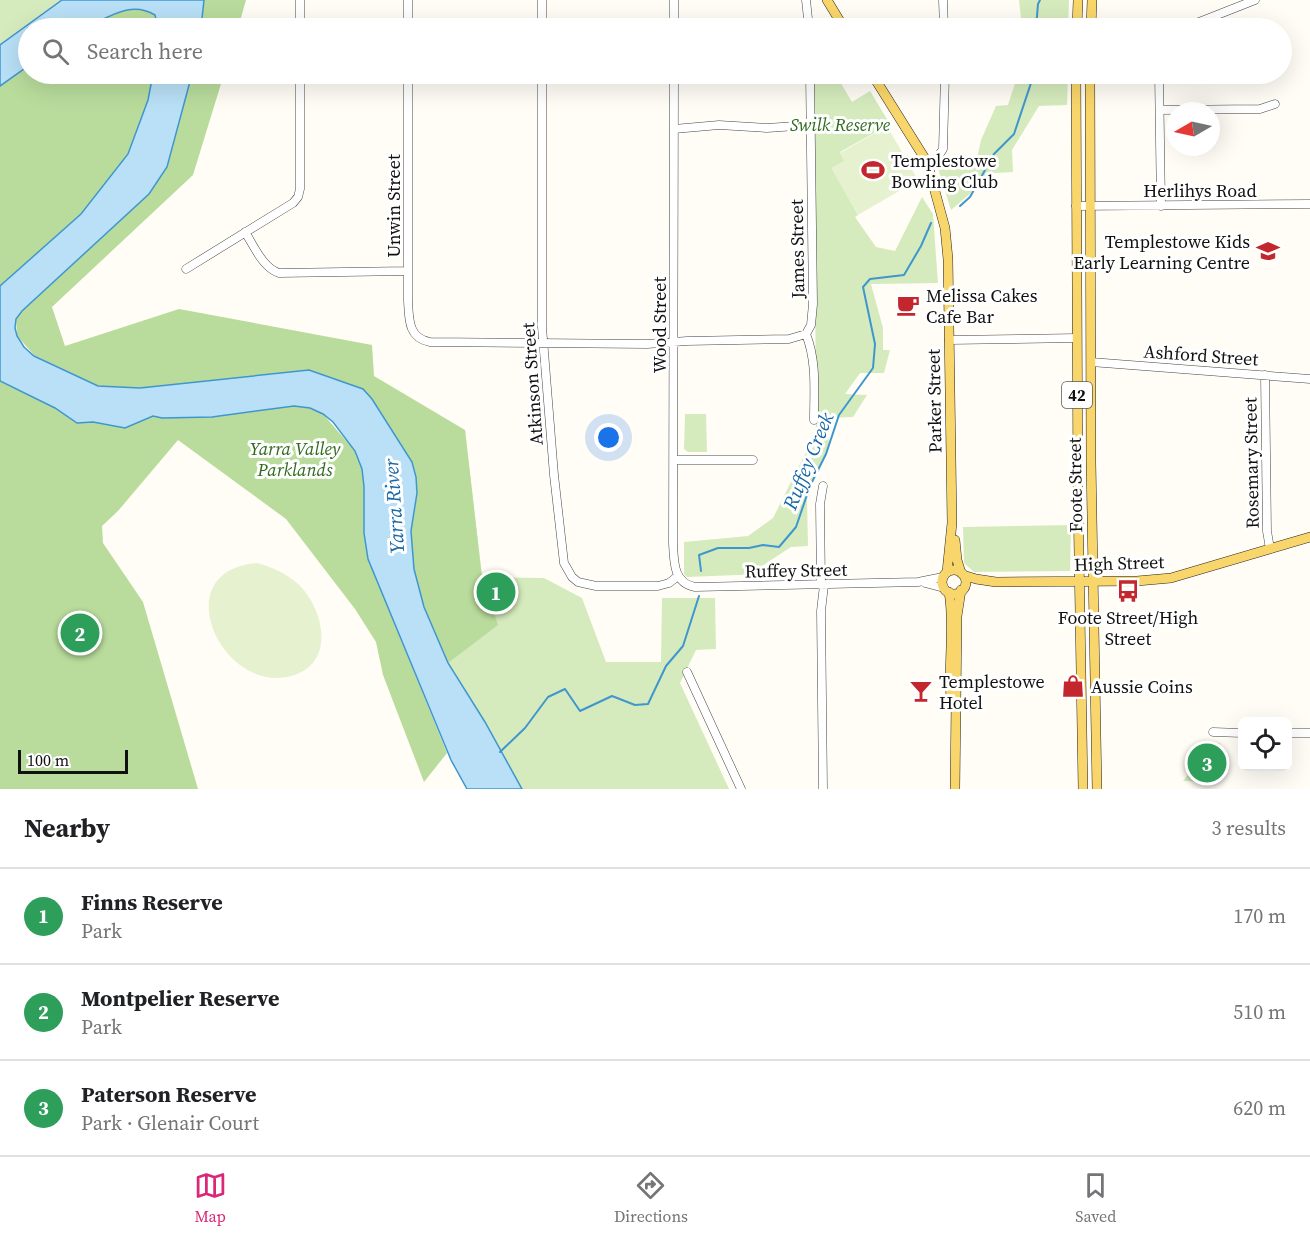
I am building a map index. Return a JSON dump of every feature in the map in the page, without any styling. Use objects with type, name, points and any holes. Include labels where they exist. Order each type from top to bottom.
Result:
[{"type":"main road","points":[[827,0],[838,18]]},
{"type":"main road","points":[[1077,18],[1078,0]]},
{"type":"main road","points":[[1091,18],[1092,0]]},
{"type":"main road","name":"Parker Street","points":[[878,84],[927,162],[945,228],[950,340],[952,523],[957,560],[962,574]]},
{"type":"main road","name":"Foote Street","points":[[1077,84],[1077,338],[1083,789]]},
{"type":"main road","name":"Foote Street","points":[[1090,84],[1097,789]]},
{"type":"main road","name":"Parker Street","points":[[945,575],[952,523]]},
{"type":"main road","name":"High Street","points":[[962,590],[996,582],[1137,581],[1171,578],[1310,537]]},
{"type":"main road","points":[[954,739],[950,679],[951,613],[945,575],[954,570],[962,574],[966,580],[957,616],[955,789]]},
{"type":"main road","name":"High Street","points":[[962,574],[996,582]]},
{"type":"main road","points":[[947,590],[956,593],[962,590]]},
{"type":"street","points":[[300,0],[300,18]]},
{"type":"street","points":[[408,0],[408,18]]},
{"type":"street","points":[[542,0],[542,18]]},
{"type":"street","points":[[674,0],[674,18]]},
{"type":"street","points":[[806,0],[808,18]]},
{"type":"street","points":[[944,0],[944,18]]},
{"type":"street","points":[[1209,18],[1255,0]]},
{"type":"street","points":[[186,269],[293,203],[298,197],[300,189],[300,84]]},
{"type":"street","name":"Unwin Street","points":[[408,84],[408,271],[409,320],[413,332],[417,337],[430,342],[543,343]]},
{"type":"street","name":"Atkinson Street","points":[[542,84],[542,327],[562,552],[567,571],[578,582],[596,586],[658,586],[678,576]]},
{"type":"street","name":"Wood Street","points":[[674,84],[675,460],[673,543],[678,576]]},
{"type":"street","name":"James Street","points":[[810,84],[813,304],[811,326],[806,334],[811,346],[814,366],[814,420]]},
{"type":"street","points":[[927,162],[937,158],[944,149],[945,84]]},
{"type":"street","points":[[1159,84],[1161,206]]},
{"type":"street","points":[[1160,110],[1260,109],[1275,104]]},
{"type":"street","points":[[674,129],[728,125],[766,128],[810,125]]},
{"type":"street","name":"Herlihys Road","points":[[1076,206],[1310,204]]},
{"type":"street","points":[[245,232],[267,266],[279,273],[408,271]]},
{"type":"street","points":[[543,343],[647,344],[789,339],[806,334]]},
{"type":"street","points":[[950,340],[1077,338]]},
{"type":"street","name":"Ashford Street","points":[[1091,362],[1310,380]]},
{"type":"street","name":"Rosemary Street","points":[[1265,375],[1267,531],[1270,549]]},
{"type":"street","points":[[675,460],[753,460]]},
{"type":"street","points":[[823,486],[820,504],[823,789]]},
{"type":"street","name":"Ruffey Street","points":[[678,576],[687,585],[695,587],[918,582],[945,575]]},
{"type":"street","name":"Ruffey Street","points":[[918,582],[947,590]]},
{"type":"street","points":[[687,672],[741,789]]},
{"type":"street","points":[[1213,732],[1238,733]]},
{"type":"street","points":[[1292,733],[1310,733]]},
{"type":"green space","points":[[0,0],[62,0],[40,18],[18,18],[18,35],[0,50]]},
{"type":"green space","points":[[204,0],[246,0],[241,18],[202,18]]},
{"type":"green space","points":[[1019,0],[1069,0],[1068,18],[1021,18]]},
{"type":"green space","points":[[132,8],[141,9],[155,15],[156,18],[105,18]]},
{"type":"green space","points":[[18,73],[18,84],[151,84],[148,100],[128,154],[81,214],[0,286],[0,86]]},
{"type":"green space","points":[[190,84],[221,84],[193,175],[52,307],[65,346],[179,309],[372,345],[374,376],[465,430],[482,577],[498,625],[448,663],[424,607],[414,569],[411,531],[417,493],[412,462],[372,399],[363,389],[309,370],[140,388],[98,386],[34,355],[17,336],[16,319],[62,273],[188,91]]},
{"type":"green space","name":"Swilk Reserve","points":[[814,84],[841,84],[852,102],[870,91],[890,124],[840,152],[845,161],[832,168],[858,215],[855,217],[876,247],[895,251],[922,197],[933,214],[938,283],[871,284],[883,328],[883,350],[890,350],[884,373],[860,373],[845,394],[867,395],[853,417],[828,418],[829,446],[810,486],[807,499],[808,546],[791,547],[762,566],[762,574],[687,577],[684,574],[684,542],[748,536],[773,518],[806,452],[812,449],[816,435]]},
{"type":"green space","points":[[1015,84],[1068,84],[1067,105],[1039,106],[1012,150],[1013,172],[994,173],[951,210],[938,168],[958,163],[976,163],[981,140],[996,106],[1008,105]]},
{"type":"green space","name":"Templestowe Bowling Club","points":[[887,126],[918,180],[858,215],[831,168],[844,161],[840,153]]},
{"type":"green space","name":"Yarra Valley Parklands","points":[[0,381],[55,408],[77,423],[93,422],[125,428],[153,416],[162,418],[212,417],[294,406],[310,408],[323,414],[355,451],[362,469],[364,534],[368,559],[447,753],[424,782],[383,675],[376,642],[355,609],[286,519],[178,440],[118,511],[102,526],[103,543],[143,602],[198,789],[0,789]]},
{"type":"green space","points":[[685,414],[706,414],[707,452],[688,452],[684,449]]},
{"type":"green space","points":[[425,430],[465,430],[482,577],[544,578],[582,598],[606,662],[661,662],[662,598],[715,598],[716,649],[696,650],[680,683],[729,789],[522,789],[485,722],[448,663]]},
{"type":"green space","points":[[1071,525],[1070,571],[974,572],[964,563],[963,527]]},
{"type":"green space","points":[[257,563],[288,576],[297,583],[314,606],[319,620],[320,648],[315,660],[306,670],[291,676],[266,677],[244,667],[225,651],[213,630],[209,607],[213,587],[229,571]]},
{"type":"green space","points":[[1220,743],[1214,782],[1183,781],[1211,745]]},
{"type":"water","points":[[62,0],[204,0],[202,18],[156,18],[155,15],[137,9],[119,12],[107,18],[37,18]]},
{"type":"water","points":[[18,32],[18,73],[0,86],[0,45]]},
{"type":"water","name":"Yarra River","points":[[151,84],[189,84],[167,167],[149,194],[22,311],[16,319],[17,336],[34,356],[98,386],[140,388],[309,370],[363,389],[372,399],[412,462],[417,493],[411,531],[414,569],[424,607],[448,663],[485,722],[522,789],[467,789],[451,760],[368,559],[364,533],[362,469],[355,451],[333,422],[323,414],[310,408],[294,406],[212,417],[162,418],[153,416],[125,428],[93,422],[77,423],[55,408],[0,381],[0,286],[81,214],[128,154],[148,100]]},
{"type":"waterway","name":"Ruffey Creek","points":[[1037,18],[1040,0]]},
{"type":"waterway","name":"Ruffey Creek","points":[[960,206],[970,197],[994,154],[1014,134],[1031,84]]},
{"type":"waterway","name":"Ruffey Creek","points":[[701,571],[699,555],[718,548],[749,548],[763,545],[779,547],[796,527],[810,486],[826,454],[839,415],[873,368],[875,344],[863,287],[870,279],[904,275],[931,223]]},
{"type":"waterway","name":"Ruffey Creek","points":[[500,752],[525,728],[548,697],[565,689],[580,711],[612,696],[635,705],[648,704],[666,666],[683,646],[699,596]]},
{"type":"place","name":"Templestowe Bowling Club","points":[[873,170]]},
{"type":"place","name":"Templestowe Kids Early Learning Centre","points":[[1268,251]]},
{"type":"place","name":"Melissa Cakes Cafe Bar","points":[[908,305]]},
{"type":"place","name":"Foote Street/High Street","points":[[1128,591]]},
{"type":"place","name":"Finns Reserve","points":[[496,592]]},
{"type":"place","name":"Montpelier Reserve","points":[[80,633]]},
{"type":"place","name":"Aussie Coins","points":[[1073,686]]},
{"type":"place","name":"Templestowe Hotel","points":[[921,691]]},
{"type":"place","name":"Paterson Reserve","points":[[1207,763]]}]
